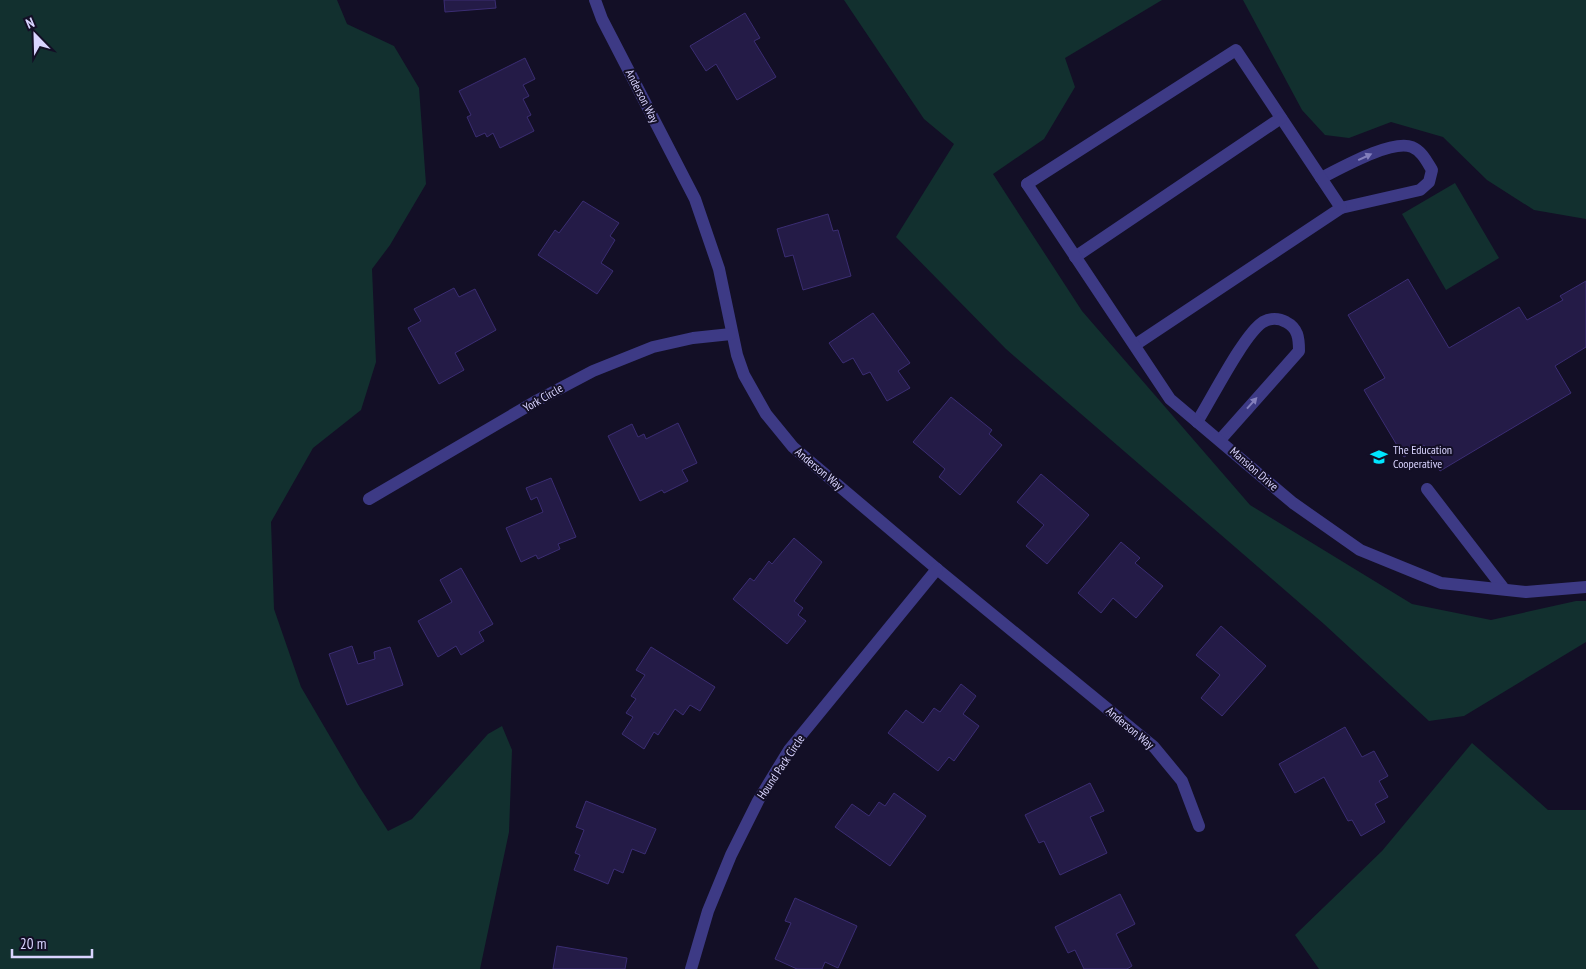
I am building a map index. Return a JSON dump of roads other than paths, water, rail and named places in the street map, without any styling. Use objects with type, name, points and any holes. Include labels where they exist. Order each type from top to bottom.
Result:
[{"type":"street","name":"Anderson Way","points":[[595,0],[602,19],[695,199],[719,269],[731,334],[744,375],[766,414],[788,441],[937,569],[1154,746],[1182,781],[1199,826]]},
{"type":"street","name":"Mansion Drive","points":[[1281,118],[1236,50],[1027,184],[1170,399],[1293,503],[1360,550],[1441,584],[1526,592],[1586,587]]},
{"type":"street","points":[[1075,257],[1281,118],[1341,208]]},
{"type":"street","points":[[1135,346],[1341,208],[1420,190],[1429,182],[1432,170],[1422,154],[1412,146],[1384,148],[1321,178]]},
{"type":"street","points":[[1197,422],[1250,335],[1263,322],[1271,319],[1283,320],[1293,326],[1299,337],[1299,351],[1220,440]]},
{"type":"street","name":"York Circle","points":[[369,499],[545,396],[593,371],[652,347],[693,338],[731,334]]},
{"type":"street","points":[[1427,489],[1504,589]]},
{"type":"street","name":"Hound Pack Circle","points":[[691,969],[708,912],[731,856],[758,801],[780,764],[937,569]]},
{"type":"place","name":"The Education Cooperative","points":[[1379,457]]}]
